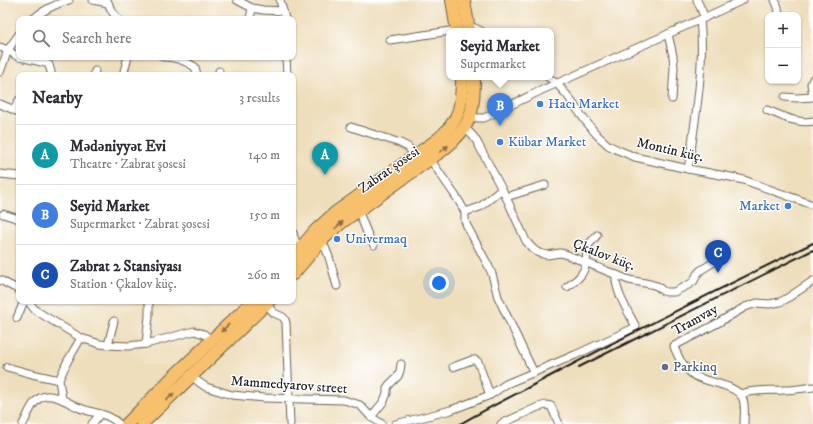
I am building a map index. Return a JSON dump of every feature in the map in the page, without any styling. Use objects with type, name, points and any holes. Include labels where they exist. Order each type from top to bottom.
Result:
[{"type":"main road","points":[[452,0],[462,28]]},
{"type":"main road","points":[[463,28],[464,0]]},
{"type":"main road","name":"Zabrat şosesi","points":[[297,253],[316,230],[335,213],[416,156],[445,133],[457,118],[461,101],[462,80]]},
{"type":"main road","points":[[468,122],[473,103],[474,80]]},
{"type":"main road","name":"Zabrat şosesi","points":[[296,270],[322,240],[342,222],[452,142],[468,122]]},
{"type":"main road","points":[[142,424],[192,376],[216,344],[250,304]]},
{"type":"main road","points":[[127,424],[173,377],[266,304]]},
{"type":"street","points":[[37,16],[57,4],[69,0]]},
{"type":"street","points":[[93,0],[108,2],[111,10],[116,16]]},
{"type":"street","points":[[237,0],[252,8],[283,11]]},
{"type":"street","points":[[280,0],[284,16]]},
{"type":"street","points":[[688,169],[695,129],[701,68],[702,19],[697,0]]},
{"type":"street","points":[[468,122],[479,118],[484,118],[542,90],[743,0]]},
{"type":"street","points":[[775,0],[779,12]]},
{"type":"street","points":[[251,16],[252,8]]},
{"type":"street","points":[[390,40],[446,32]]},
{"type":"street","points":[[668,34],[674,68],[672,99]]},
{"type":"street","points":[[0,72],[8,50],[16,38]]},
{"type":"street","points":[[0,47],[16,55]]},
{"type":"street","points":[[33,60],[46,63],[49,65],[51,72]]},
{"type":"street","points":[[124,72],[127,60]]},
{"type":"street","points":[[178,60],[189,63],[195,67],[196,72]]},
{"type":"street","points":[[286,60],[287,72]]},
{"type":"street","points":[[785,97],[797,98],[813,96],[811,84],[813,79]]},
{"type":"street","name":"Montin küç.","points":[[552,80],[567,95],[597,135],[618,150],[635,157],[744,180],[813,206]]},
{"type":"street","points":[[0,104],[16,111]]},
{"type":"street","points":[[767,110],[787,118],[800,121],[808,122],[813,120]]},
{"type":"street","name":"Çkalov küç.","points":[[468,122],[473,136],[506,196],[526,241],[537,252],[547,255],[560,253],[565,254],[629,280],[657,286],[663,291],[668,292],[674,292],[690,284],[694,281],[701,270],[720,259]]},
{"type":"street","points":[[352,127],[400,143],[408,147],[416,156]]},
{"type":"street","points":[[430,159],[465,212],[465,221],[467,226],[492,274],[498,297],[534,373]]},
{"type":"street","points":[[0,174],[16,176]]},
{"type":"street","points":[[506,196],[545,185]]},
{"type":"street","points":[[465,212],[480,207],[502,189]]},
{"type":"street","points":[[358,210],[368,235],[374,245]]},
{"type":"street","points":[[3,214],[16,218]]},
{"type":"street","points":[[567,287],[579,278],[584,270],[587,250],[597,235]]},
{"type":"street","points":[[322,240],[329,257],[337,286]]},
{"type":"street","points":[[395,424],[424,418],[468,404],[490,395],[506,384],[576,355],[636,327],[619,293],[616,283],[616,274]]},
{"type":"street","points":[[0,280],[16,288]]},
{"type":"street","name":"Tramvay","points":[[740,394],[728,387],[695,376],[689,372],[678,356],[674,346],[745,307],[757,303],[769,304],[780,302],[813,282]]},
{"type":"street","points":[[17,318],[23,304]]},
{"type":"street","points":[[31,304],[36,310],[90,342],[108,345],[138,345],[194,331],[204,334],[216,344]]},
{"type":"street","points":[[146,344],[149,316],[148,304]]},
{"type":"street","points":[[268,304],[274,313],[283,318],[286,323],[290,424]]},
{"type":"street","points":[[108,345],[114,321]]},
{"type":"street","points":[[62,400],[59,380],[67,362],[81,338]]},
{"type":"street","points":[[452,367],[472,360],[478,362],[490,395]]},
{"type":"street","points":[[371,417],[384,401],[388,385],[398,376],[401,364]]},
{"type":"street","points":[[7,367],[59,380]]},
{"type":"street","name":"Mammedyarov street","points":[[192,376],[200,384],[206,387],[232,395],[264,398],[344,400],[360,405],[371,417],[382,424]]},
{"type":"street","points":[[744,424],[744,404],[743,398],[740,394],[754,390],[792,390],[813,387]]},
{"type":"street","points":[[23,424],[37,400],[49,395],[79,408],[114,419],[119,424]]},
{"type":"street","points":[[501,424],[538,407],[546,405],[551,406],[559,424]]},
{"type":"street","points":[[92,424],[100,414]]},
{"type":"railway","points":[[460,424],[620,340],[813,243]]},
{"type":"railway","points":[[579,367],[813,250]]},
{"type":"place","name":"Hacı Market","points":[[540,104]]},
{"type":"place","name":"Seyid Market","points":[[500,126]]},
{"type":"place","name":"Kübar Market","points":[[500,142]]},
{"type":"place","name":"Mədəniyyət Evi","points":[[325,175]]},
{"type":"place","name":"Market","points":[[788,206]]},
{"type":"place","name":"Univermaq","points":[[337,239]]},
{"type":"place","name":"Zabrat 2 Stansiyası","points":[[718,273]]},
{"type":"place","name":"Parkinq","points":[[665,367]]}]
